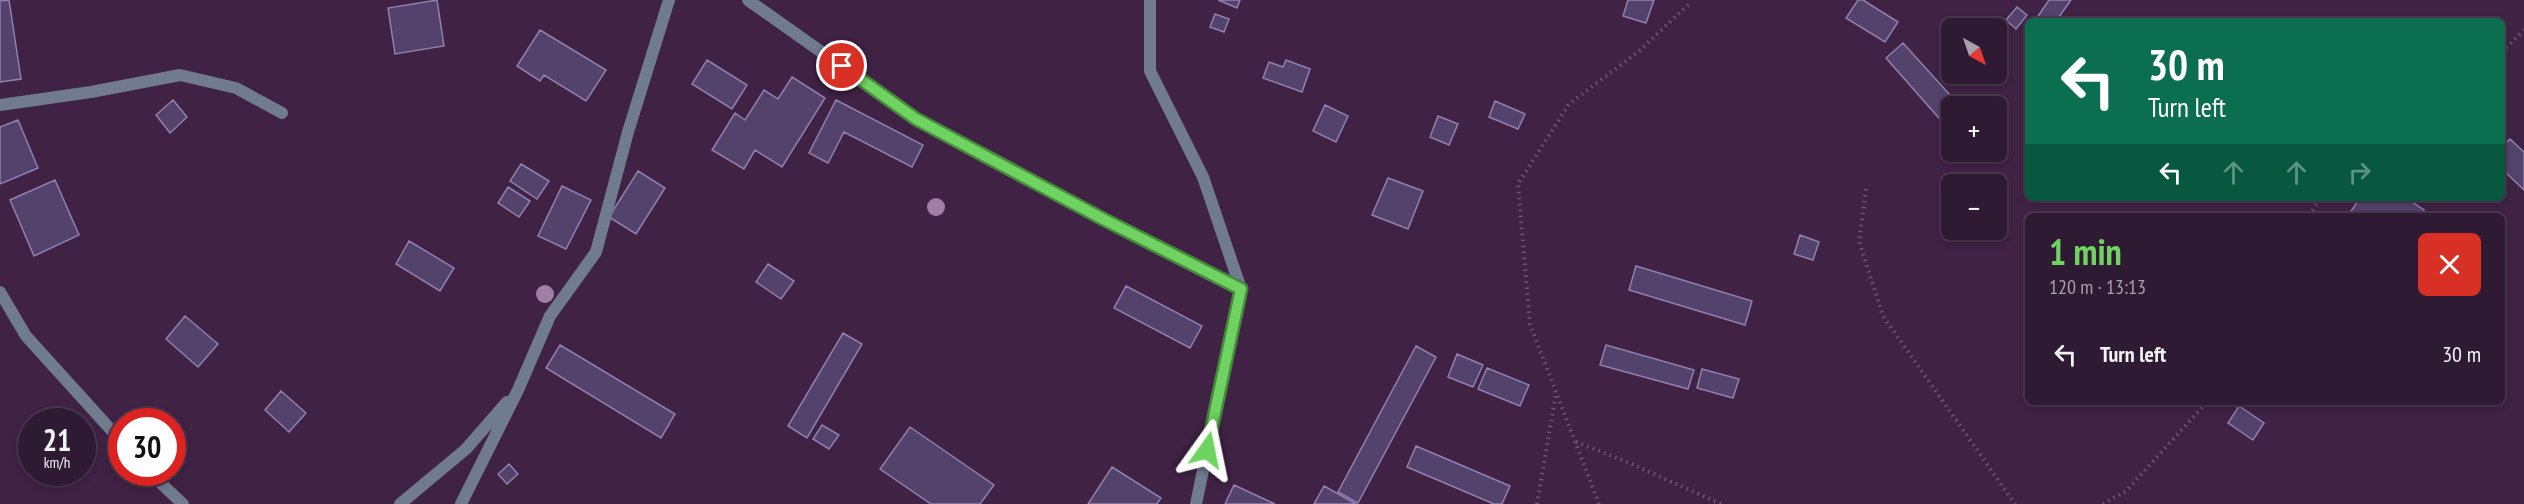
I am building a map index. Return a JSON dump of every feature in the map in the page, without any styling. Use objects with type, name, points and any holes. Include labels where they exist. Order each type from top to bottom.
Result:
[{"type":"street","points":[[460,504],[518,390],[550,316],[596,252],[628,132],[669,0]]},
{"type":"street","points":[[748,0],[916,119],[1103,219],[1241,289]]},
{"type":"street","points":[[1150,0],[1150,71],[1203,177],[1241,289],[1196,504]]},
{"type":"street","points":[[0,105],[91,93],[180,75],[236,88],[282,113]]},
{"type":"street","points":[[0,292],[26,336],[108,427]]},
{"type":"street","points":[[400,504],[466,449],[518,390]]},
{"type":"street","points":[[164,486],[183,504]]},
{"type":"path","points":[[1599,504],[1530,324],[1518,184],[1569,104],[1638,52],[1691,2]]},
{"type":"path","points":[[2505,49],[2524,30]]},
{"type":"path","points":[[1866,189],[1859,241],[1883,316],[2015,504]]},
{"type":"path","points":[[1537,504],[1556,392]]},
{"type":"path","points":[[2103,504],[2126,491],[2204,405]]},
{"type":"path","points":[[1575,441],[1721,504]]},
{"type":"building","points":[[9,0],[21,79],[0,82],[0,1]]},
{"type":"building","points":[[437,0],[444,46],[395,54],[388,8]]},
{"type":"building","points":[[1218,0],[1240,0],[1237,8]]},
{"type":"building","points":[[1628,0],[1654,0],[1646,23],[1623,16]]},
{"type":"building","points":[[1858,0],[1863,0],[1898,22],[1885,42],[1846,18]]},
{"type":"building","points":[[2049,0],[2071,0],[2058,18],[2037,18]]},
{"type":"building","points":[[2017,7],[2027,15],[2016,29],[2007,19]]},
{"type":"building","points":[[1215,14],[1229,19],[1224,32],[1210,27]]},
{"type":"building","points":[[540,30],[606,70],[586,101],[544,75],[540,81],[517,66]]},
{"type":"building","points":[[1903,43],[1951,96],[1941,96],[1941,120],[1886,58]]},
{"type":"building","points":[[707,60],[747,85],[732,109],[692,84]]},
{"type":"building","points":[[1286,60],[1310,69],[1302,92],[1263,78],[1269,62],[1283,67]]},
{"type":"building","points":[[792,77],[825,98],[782,167],[755,150],[744,169],[712,150],[735,113],[745,120],[764,90],[778,99]]},
{"type":"building","points":[[173,100],[187,117],[170,133],[156,115]]},
{"type":"building","points":[[836,100],[923,145],[912,167],[844,132],[828,163],[809,153]]},
{"type":"building","points":[[1495,101],[1525,114],[1518,129],[1489,117]]},
{"type":"building","points":[[1325,105],[1348,116],[1336,142],[1313,131]]},
{"type":"building","points":[[1438,116],[1458,124],[1449,145],[1430,137]]},
{"type":"building","points":[[18,120],[38,168],[0,184],[0,127]]},
{"type":"building","points":[[2510,139],[2524,152],[2524,190],[2505,172],[2505,144]]},
{"type":"building","points":[[521,164],[549,181],[537,199],[510,181]]},
{"type":"building","points":[[638,171],[665,188],[636,234],[609,217]]},
{"type":"building","points":[[1388,178],[1423,191],[1408,229],[1372,215]]},
{"type":"building","points":[[55,180],[79,235],[34,256],[10,200]]},
{"type":"building","points":[[562,186],[591,200],[566,249],[538,236]]},
{"type":"building","points":[[508,187],[530,201],[519,217],[498,203]]},
{"type":"building","points":[[2358,201],[2410,201],[2424,210],[2422,213],[2350,213]]},
{"type":"building","points":[[1800,235],[1819,242],[1813,260],[1794,254]]},
{"type":"building","points":[[409,241],[454,268],[440,291],[396,264]]},
{"type":"building","points":[[768,264],[794,281],[781,299],[756,282]]},
{"type":"building","points":[[1636,266],[1752,301],[1745,325],[1629,290]]},
{"type":"building","points":[[1126,286],[1202,326],[1190,348],[1114,308]]},
{"type":"building","points":[[185,316],[218,344],[198,367],[166,339]]},
{"type":"building","points":[[843,333],[862,344],[807,438],[788,426]]},
{"type":"building","points":[[560,345],[675,414],[661,438],[546,368]]},
{"type":"building","points":[[1606,345],[1694,370],[1688,389],[1600,365]]},
{"type":"building","points":[[1416,346],[1436,357],[1358,503],[1338,492]]},
{"type":"building","points":[[1457,354],[1483,365],[1473,387],[1448,377]]},
{"type":"building","points":[[1487,368],[1529,385],[1520,406],[1478,389]]},
{"type":"building","points":[[1702,369],[1739,379],[1733,398],[1697,388]]},
{"type":"building","points":[[281,391],[306,413],[289,432],[265,410]]},
{"type":"building","points":[[2239,406],[2264,423],[2253,440],[2228,423]]},
{"type":"building","points":[[822,425],[839,435],[829,449],[813,439]]},
{"type":"building","points":[[910,427],[994,485],[980,504],[931,504],[880,469]]},
{"type":"building","points":[[1416,446],[1510,486],[1502,504],[1494,504],[1407,467]]},
{"type":"building","points":[[509,464],[518,474],[507,484],[498,474]]},
{"type":"building","points":[[1112,467],[1161,498],[1157,504],[1088,504]]},
{"type":"building","points":[[1234,485],[1275,504],[1225,504]]},
{"type":"building","points":[[1324,486],[1356,504],[1314,504]]},
{"type":"route","points":[[842,66],[916,119],[1103,219],[1241,289],[1207,450]]}]
